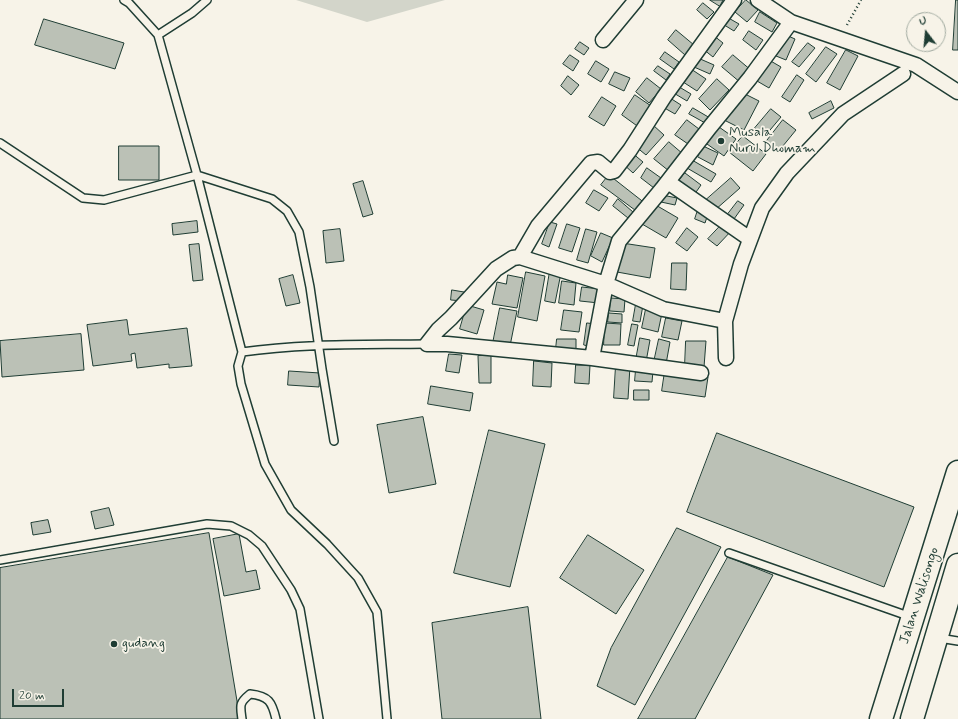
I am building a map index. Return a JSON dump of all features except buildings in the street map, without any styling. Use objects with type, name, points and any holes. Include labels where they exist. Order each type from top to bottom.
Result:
[{"type":"highway","name":"Jalan Walisongo","points":[[881,719],[958,472]]},
{"type":"highway","name":"Jalan Walisongo","points":[[912,719],[958,565]]},
{"type":"street","points":[[603,40],[636,0]]},
{"type":"street","points":[[520,257],[538,226],[591,163],[598,162],[610,172],[614,172],[664,98],[734,0]]},
{"type":"street","points":[[758,0],[791,22],[916,65],[958,92]]},
{"type":"street","points":[[592,358],[606,284],[619,241],[668,182],[750,78],[791,22]]},
{"type":"street","points":[[726,358],[725,321],[741,264],[762,208],[788,173],[843,114],[903,74]]},
{"type":"street","points":[[668,182],[750,239]]},
{"type":"street","points":[[427,344],[438,330],[496,269],[513,258],[520,257],[606,284],[663,309],[725,321]]},
{"type":"street","points":[[427,344],[447,344],[592,358],[701,373]]},
{"type":"lane","points":[[124,0],[129,3],[158,35],[197,175],[242,352],[238,366],[239,372],[247,407],[265,464],[291,510],[327,544],[358,578],[377,612],[387,719]]},
{"type":"lane","points":[[158,35],[192,13],[207,0]]},
{"type":"lane","points":[[0,143],[83,198],[104,200],[197,175],[272,199],[287,211],[299,232],[310,288],[334,442]]},
{"type":"lane","points":[[242,352],[259,349],[318,345],[427,344]]},
{"type":"lane","points":[[0,560],[207,524],[231,526],[249,535],[262,546],[291,590],[300,609],[319,719]]},
{"type":"lane","points":[[728,553],[913,618]]},
{"type":"lane","points":[[936,637],[958,641]]},
{"type":"lane","points":[[242,719],[240,706],[243,699],[250,694],[265,697],[270,701],[276,719]]},
{"type":"path","points":[[839,39],[861,0]]},
{"type":"shaded area","points":[[296,0],[445,0],[367,22]]},
{"type":"place","name":"Musala Nurul Dhomam","points":[[721,141]]},
{"type":"place","name":"gudang","points":[[114,644]]}]
